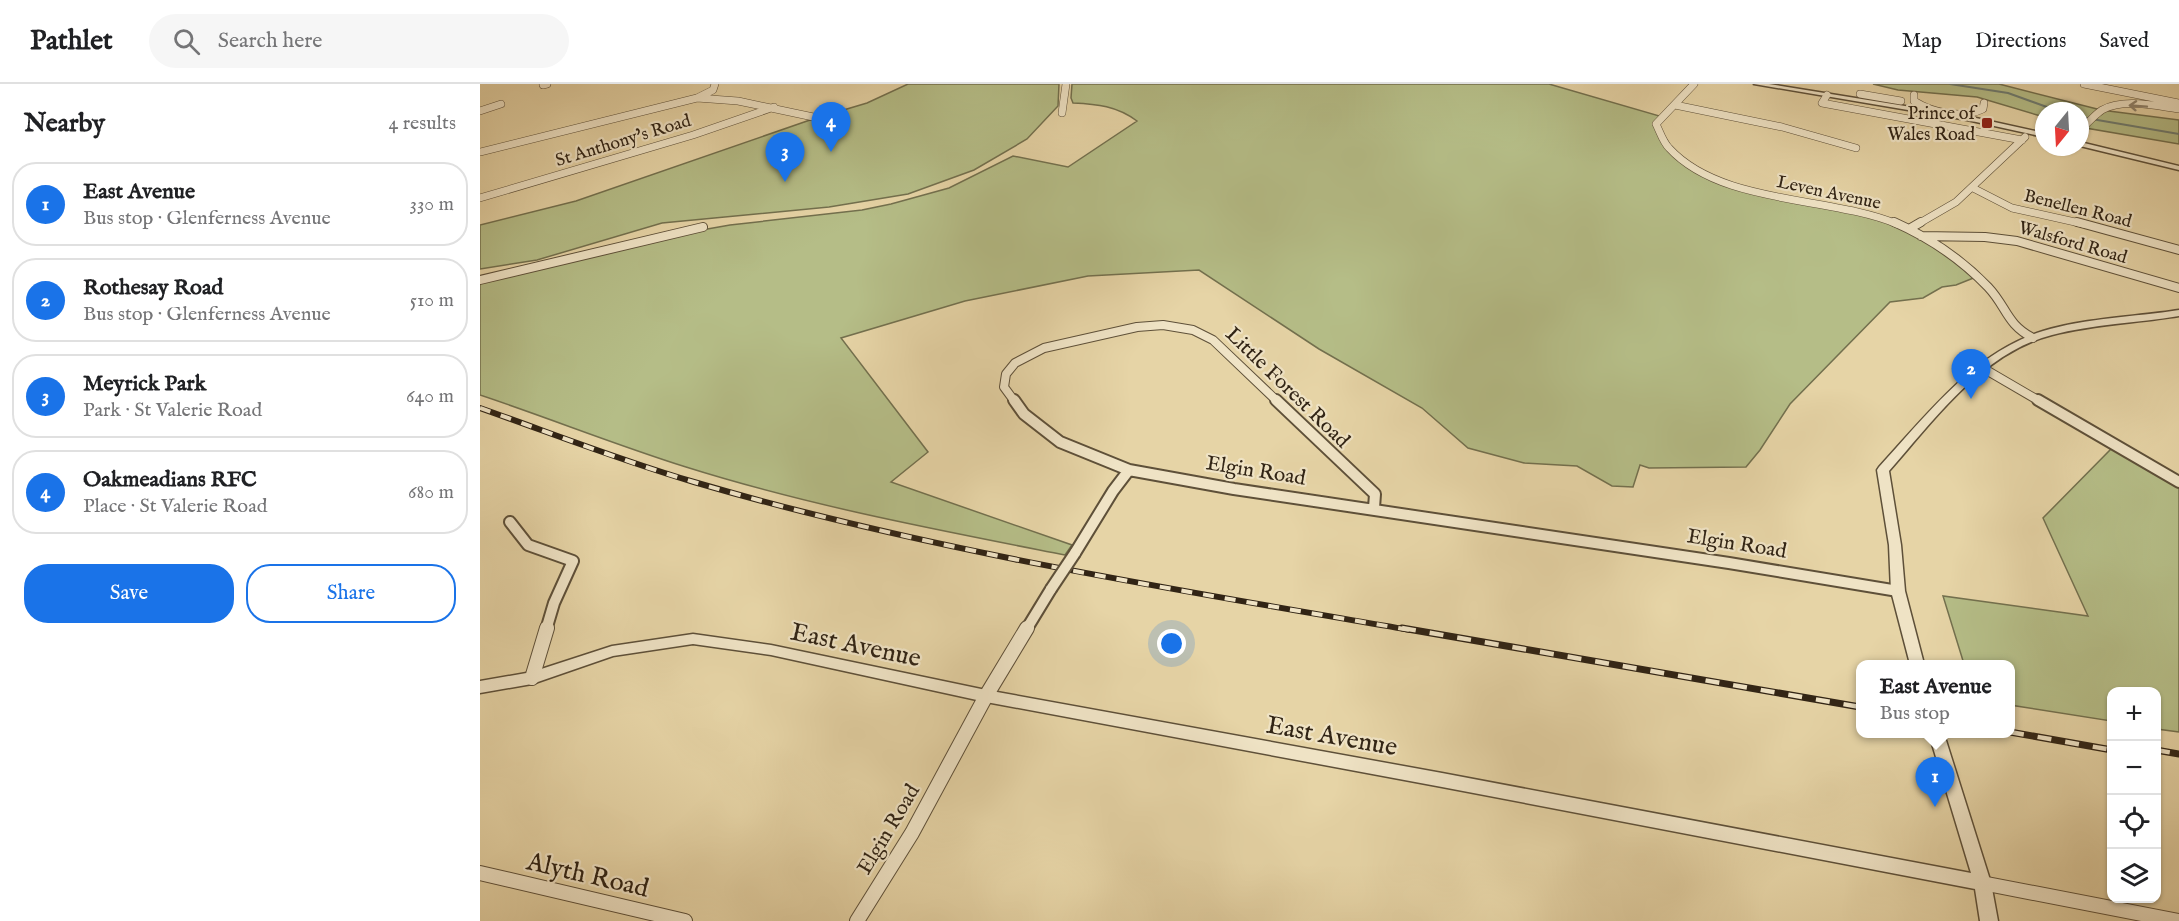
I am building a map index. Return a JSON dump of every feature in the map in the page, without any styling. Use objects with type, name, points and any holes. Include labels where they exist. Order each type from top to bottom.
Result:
[{"type":"street","points":[[480,152],[697,98],[713,90],[715,84]]},
{"type":"street","points":[[1062,113],[1066,84]]},
{"type":"street","name":"Leven Avenue","points":[[1694,84],[1656,124],[1658,134],[1677,156],[1709,176],[1777,197],[1883,218],[1909,230],[1954,258],[1988,287],[2018,330],[2033,338]]},
{"type":"street","points":[[1757,84],[1967,118],[2033,132]]},
{"type":"street","points":[[2084,84],[2179,103]]},
{"type":"street","points":[[1860,94],[1902,101]]},
{"type":"street","points":[[1821,103],[1827,95]]},
{"type":"street","points":[[1914,95],[1914,100],[1921,105],[1950,112],[1979,112],[1984,108],[1984,103]]},
{"type":"street","points":[[697,98],[774,107],[818,118]]},
{"type":"street","points":[[1813,101],[2022,140]]},
{"type":"street","points":[[480,111],[501,104]]},
{"type":"street","points":[[1675,105],[1782,127],[1856,148]]},
{"type":"street","points":[[2089,121],[2108,107],[2131,105],[2179,109]]},
{"type":"street","name":"St Anthony's Road","points":[[480,198],[693,135],[774,107]]},
{"type":"street","points":[[1909,230],[1956,202],[2033,132]]},
{"type":"street","points":[[2089,146],[2179,168]]},
{"type":"street","name":"Benellen Road","points":[[1973,188],[1989,200],[2012,208],[2098,227],[2179,250]]},
{"type":"street","points":[[480,280],[535,269],[659,235],[703,227]]},
{"type":"street","name":"Walsford Road","points":[[1920,236],[1985,237],[2017,241],[2179,288]]},
{"type":"street","points":[[1916,660],[1898,591],[1895,545],[1883,470],[1982,367],[2016,344],[2094,324],[2179,313]]},
{"type":"street","name":"Little Forest Road","points":[[1129,470],[1060,442],[1024,414],[1004,387],[1008,371],[1030,353],[1069,341],[1156,325],[1198,332],[1213,340],[1375,494],[1374,508]]},
{"type":"street","points":[[1982,367],[2179,482]]},
{"type":"street","name":"Elgin Road","points":[[857,921],[912,833],[986,696],[1113,491],[1129,470],[1234,489],[1374,508],[1898,591]]},
{"type":"street","points":[[510,522],[528,545],[573,561],[554,603],[532,678]]},
{"type":"street","name":"East Avenue","points":[[480,687],[532,678],[612,651],[693,639],[771,650],[986,696],[1442,780],[2178,921]]},
{"type":"street","points":[[1939,741],[1982,883],[1989,921]]},
{"type":"street","name":"Alyth Road","points":[[480,873],[685,921]]},
{"type":"green space","points":[[908,84],[1059,84],[1058,106],[1027,139],[974,170],[908,194],[829,207],[662,223],[537,260],[480,269],[480,225],[576,201],[810,120],[867,103]]},
{"type":"green space","points":[[1072,84],[1549,84],[1663,117],[1656,124],[1678,157],[1723,182],[1871,215],[1920,236],[1976,277],[1956,285],[1942,287],[1923,298],[1890,302],[1790,404],[1746,467],[1649,468],[1640,465],[1633,487],[1612,486],[1577,466],[1524,463],[1468,448],[1422,408],[1319,349],[1199,270],[1088,276],[965,301],[841,338],[928,452],[891,482],[1072,545],[1065,555],[874,516],[780,494],[660,459],[480,395],[480,282],[679,234],[730,225],[862,210],[891,204],[949,188],[1013,156],[1068,167],[1137,121],[1122,112],[1106,107],[1073,103]]},
{"type":"green space","points":[[1873,84],[1999,84],[2070,102],[2035,102],[2035,114],[1977,97],[1898,90]]},
{"type":"green space","points":[[2089,107],[2179,120],[2179,144],[2089,129]]},
{"type":"green space","points":[[2113,447],[2179,486],[2179,732],[2161,730],[2161,687],[2107,687],[2107,720],[2015,706],[2015,660],[1963,660],[1943,596],[2088,616],[2043,518]]},
{"type":"waterway","points":[[1950,84],[2008,93],[2035,103]]},
{"type":"waterway","points":[[2089,119],[2179,134]]},
{"type":"railway","points":[[480,408],[667,474],[870,528],[1050,566],[1410,630]]},
{"type":"railway","points":[[1402,628],[1856,706]]},
{"type":"railway","points":[[2015,733],[2107,749]]},
{"type":"railway","points":[[2161,751],[2179,754]]},
{"type":"place","name":"Prince of Wales Road","points":[[1987,123]]},
{"type":"place","name":"Oakmeadians RFC","points":[[831,152]]},
{"type":"place","name":"Meyrick Park","points":[[785,182]]},
{"type":"place","name":"Rothesay Road","points":[[1971,399]]},
{"type":"place","name":"East Avenue","points":[[1935,807]]}]
